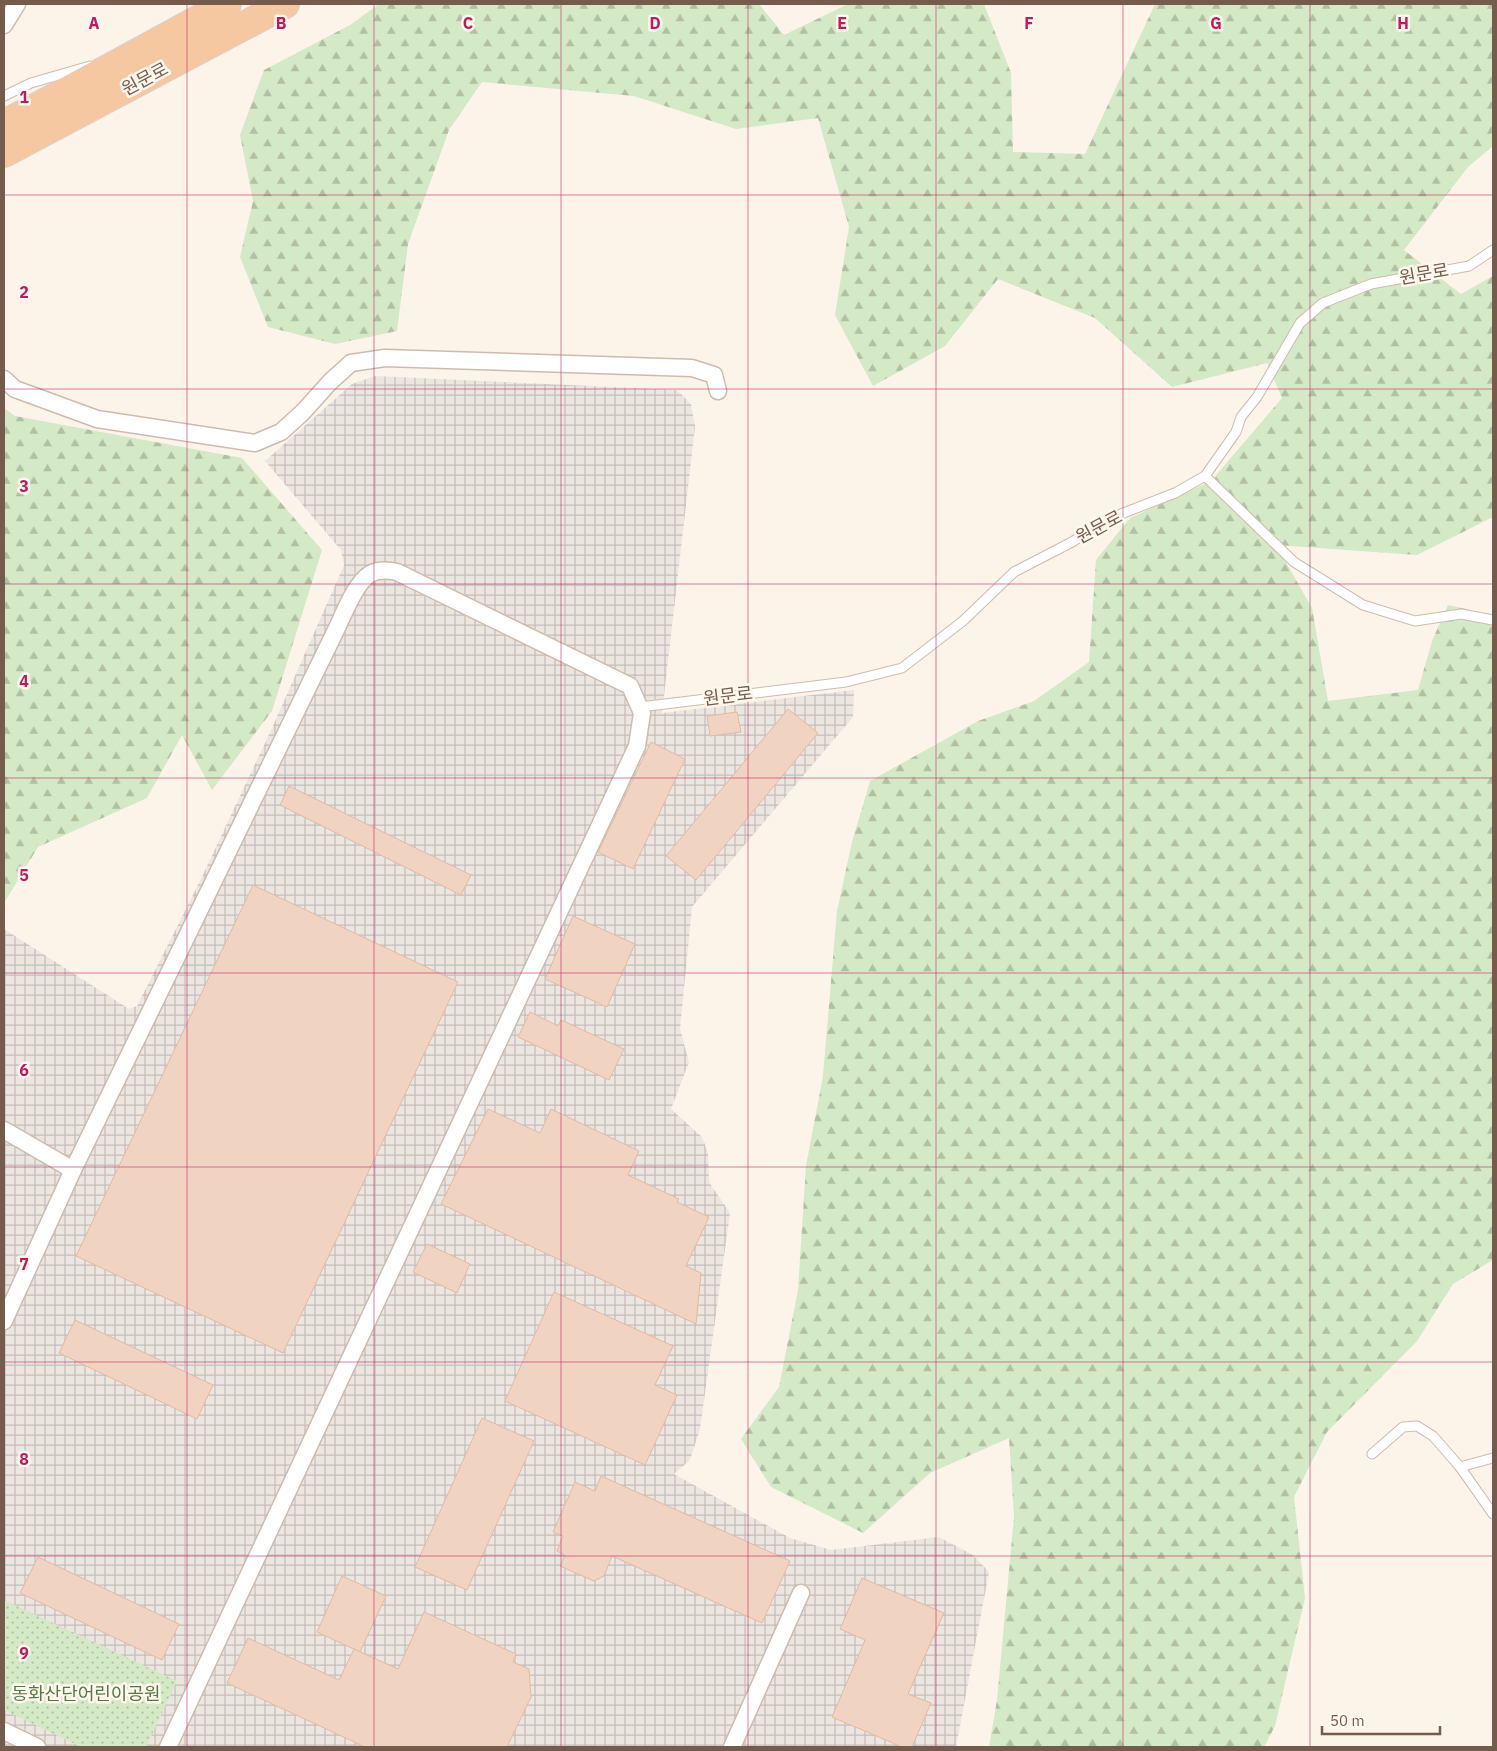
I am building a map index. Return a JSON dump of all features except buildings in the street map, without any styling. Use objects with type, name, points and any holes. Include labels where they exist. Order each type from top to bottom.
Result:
[{"type":"highway","name":"원문로","points":[[4,124],[227,4]]},
{"type":"highway","name":"원문로","points":[[4,152],[285,4]]},
{"type":"street","points":[[4,25],[18,4]]},
{"type":"street","points":[[4,379],[16,389],[97,419],[255,443],[281,432],[351,363],[385,358],[692,368],[714,375],[718,391]]},
{"type":"street","points":[[4,1321],[73,1170],[335,632],[361,583],[370,574],[384,570],[398,572],[630,686],[642,713],[637,746],[168,1747]]},
{"type":"street","points":[[4,1130],[73,1170]]},
{"type":"street","points":[[732,1747],[801,1593]]},
{"type":"street","points":[[4,1731],[37,1747]]},
{"type":"lane","points":[[4,96],[31,83],[143,50]]},
{"type":"lane","name":"원문로","points":[[640,707],[846,682],[902,668],[963,621],[1014,572],[1072,542],[1108,519],[1175,493],[1204,476],[1236,432],[1241,417],[1257,397],[1300,323],[1323,302],[1371,284],[1469,266],[1493,250]]},
{"type":"lane","points":[[1204,476],[1294,562],[1363,605],[1415,621],[1461,614],[1493,620]]},
{"type":"lane","points":[[1372,1454],[1403,1427],[1417,1426],[1433,1436],[1460,1467],[1493,1514]]},
{"type":"lane","points":[[1460,1467],[1493,1458]]},
{"type":"shaded area","points":[[375,376],[677,390],[691,404],[695,427],[662,713],[854,690],[853,717],[692,907],[680,1029],[689,1062],[671,1109],[702,1137],[708,1153],[709,1182],[730,1213],[700,1429],[690,1460],[674,1474],[790,1538],[831,1550],[939,1537],[973,1555],[989,1572],[956,1747],[4,1747],[4,929],[129,1009],[137,1006],[200,881],[272,728],[344,565],[341,550],[265,461],[352,384]]},
{"type":"green space","points":[[379,4],[759,4],[784,35],[848,4],[984,4],[1011,73],[1013,152],[1085,154],[1155,4],[1493,4],[1493,146],[1468,167],[1404,250],[1461,294],[1493,276],[1493,517],[1417,555],[1276,545],[1312,608],[1328,701],[1418,690],[1432,641],[1448,605],[1493,615],[1493,1260],[1453,1284],[1417,1341],[1327,1432],[1294,1497],[1305,1598],[1275,1726],[1264,1747],[989,1747],[997,1700],[1014,1517],[1009,1438],[930,1473],[863,1533],[771,1487],[741,1439],[779,1387],[798,1290],[806,1166],[823,1076],[837,911],[852,842],[870,781],[978,721],[1034,701],[1089,662],[1096,560],[1130,518],[1211,481],[1282,398],[1267,363],[1172,387],[1095,318],[998,279],[945,346],[873,386],[835,315],[849,227],[818,118],[736,129],[634,96],[482,82],[449,130],[408,244],[397,331],[335,344],[268,327],[240,257],[253,201],[240,135],[264,70],[350,25]]},
{"type":"green space","points":[[4,408],[15,416],[242,458],[322,550],[272,711],[212,790],[182,735],[147,798],[38,847],[4,903]]},
{"type":"green space","name":"동화산단어린이공원","points":[[4,1600],[177,1681],[146,1747],[81,1747],[4,1710]]}]
